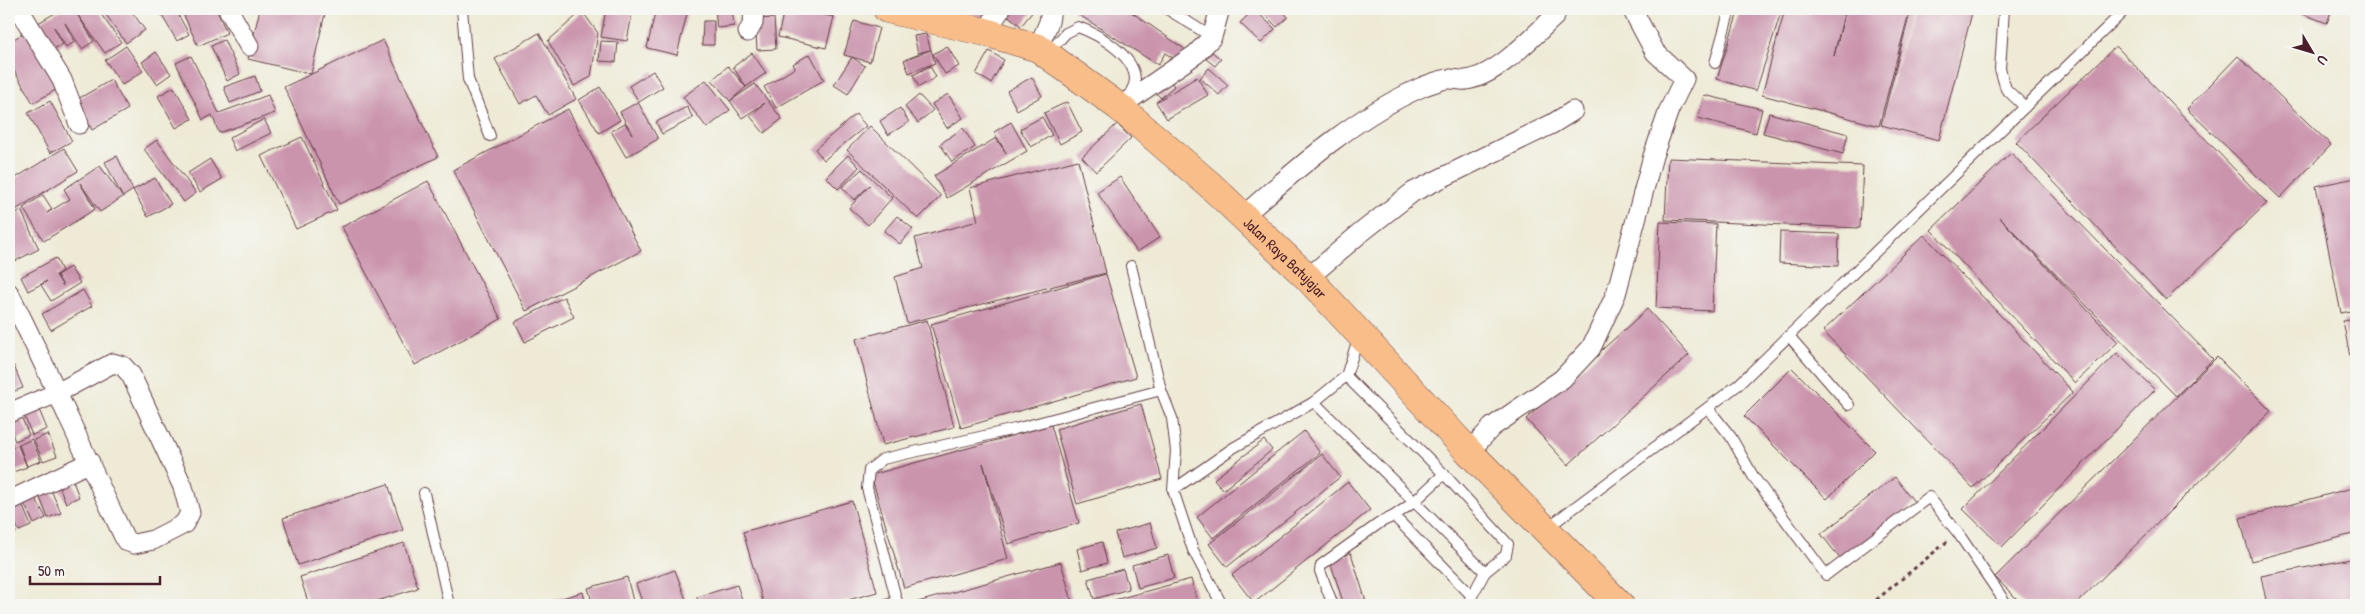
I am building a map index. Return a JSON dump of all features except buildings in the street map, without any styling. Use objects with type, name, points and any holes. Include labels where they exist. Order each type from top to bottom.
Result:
[{"type":"highway","name":"Jalan Raya Batujajar","points":[[887,9],[985,32],[1043,50],[1122,105],[1308,278],[1469,452],[1620,605]]},
{"type":"street","points":[[19,9],[62,80],[79,124]]},
{"type":"street","points":[[228,9],[249,46]]},
{"type":"street","points":[[748,32],[753,23],[754,9]]},
{"type":"street","points":[[985,32],[1001,9]]},
{"type":"street","points":[[1043,50],[1052,9]]},
{"type":"street","points":[[1122,105],[1196,54],[1212,37],[1220,9]]},
{"type":"street","points":[[1469,452],[1492,427],[1562,378],[1591,348],[1616,294],[1653,156],[1669,110],[1684,79],[1655,52],[1632,9]]},
{"type":"street","points":[[1242,216],[1306,161],[1373,114],[1422,87],[1448,78],[1466,80],[1487,72],[1506,61],[1555,16]]},
{"type":"street","points":[[1308,278],[1358,234],[1413,192],[1552,124],[1572,111]]},
{"type":"street","points":[[9,293],[16,326],[57,393],[126,541],[134,544],[153,540],[184,524],[190,513],[183,488],[131,375],[123,366],[113,363],[57,393],[9,413]]},
{"type":"street","points":[[9,501],[90,462]]},
{"type":"lane","points":[[462,9],[468,80],[490,136]]},
{"type":"lane","points":[[1167,9],[1180,12],[1212,37]]},
{"type":"lane","points":[[1715,63],[1730,9]]},
{"type":"lane","points":[[2004,9],[2000,68],[2006,89],[2025,107]]},
{"type":"lane","points":[[1544,530],[1738,385],[2126,9]]},
{"type":"lane","points":[[1043,50],[1066,33],[1078,27],[1090,32],[1121,54],[1133,68],[1135,81],[1122,105]]},
{"type":"lane","points":[[1131,266],[1161,390],[1172,418],[1176,451],[1173,490],[1193,550],[1222,605]]},
{"type":"lane","points":[[1173,490],[1232,448],[1314,402],[1346,376],[1359,334]]},
{"type":"lane","points":[[1789,336],[1849,405]]},
{"type":"lane","points":[[1346,376],[1444,474],[1508,544],[1506,555],[1485,572],[1469,601],[1394,516]]},
{"type":"lane","points":[[886,605],[897,602],[866,488],[869,470],[883,459],[1015,429],[1161,390]]},
{"type":"lane","points":[[1314,402],[1485,572]]},
{"type":"lane","points":[[1708,408],[1731,437],[1753,476],[1826,575],[1928,497],[1958,533],[2006,605]]},
{"type":"lane","points":[[1333,605],[1320,571],[1321,565],[1381,522],[1394,516],[1414,502],[1444,474]]},
{"type":"lane","points":[[424,493],[449,605]]},
{"type":"path","points":[[1870,605],[1958,533]]}]
